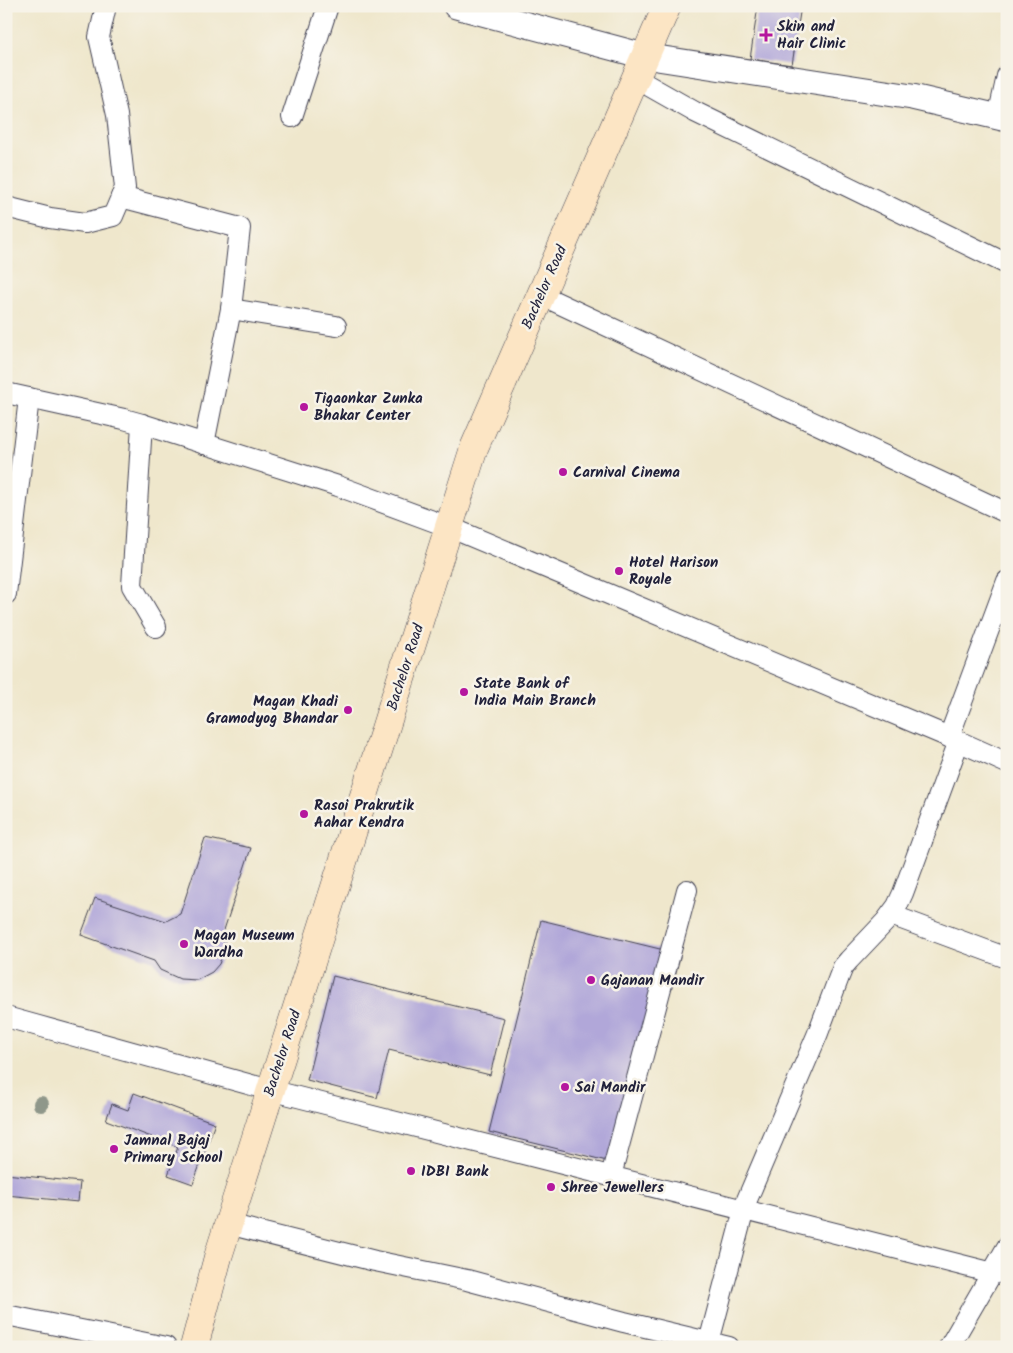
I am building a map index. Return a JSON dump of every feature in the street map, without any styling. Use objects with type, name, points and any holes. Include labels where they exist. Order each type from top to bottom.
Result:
[{"type":"main road","name":"Bachelor Road","points":[[194,1347],[228,1224],[474,448],[667,6]]},
{"type":"street","points":[[6,207],[50,218],[85,223],[113,216],[125,188],[117,115],[100,37],[106,6]]},
{"type":"street","points":[[292,117],[328,6]]},
{"type":"street","points":[[456,6],[640,67],[912,97],[1002,118],[1007,76]]},
{"type":"street","points":[[640,67],[695,112],[1007,264]]},
{"type":"street","points":[[121,197],[240,228],[231,310],[204,444]]},
{"type":"street","points":[[541,295],[1007,514]]},
{"type":"street","points":[[231,310],[336,326]]},
{"type":"street","points":[[6,392],[142,424],[338,486],[449,526],[1007,763]]},
{"type":"street","points":[[6,594],[29,398]]},
{"type":"street","points":[[142,424],[132,586],[156,627]]},
{"type":"street","points":[[704,1343],[743,1210],[818,1033],[843,968],[891,915],[903,893],[1007,582]]},
{"type":"street","points":[[611,1176],[687,890]]},
{"type":"street","points":[[891,915],[1007,958]]},
{"type":"street","points":[[6,1017],[270,1090],[743,1210],[1000,1272]]},
{"type":"street","points":[[228,1224],[374,1261],[467,1280],[704,1343],[729,1347]]},
{"type":"street","points":[[949,1347],[1000,1272],[1007,1247]]},
{"type":"street","points":[[6,1315],[166,1347]]},
{"type":"building","points":[[758,6],[801,6],[792,65],[750,59]]},
{"type":"building","points":[[205,838],[251,848],[224,930],[224,950],[219,964],[212,972],[197,980],[180,979],[160,970],[154,961],[81,935],[95,898],[166,921],[180,914]]},
{"type":"building","points":[[541,920],[664,950],[611,1162],[489,1132]]},
{"type":"building","points":[[333,976],[504,1018],[490,1075],[389,1050],[377,1098],[307,1080]]},
{"type":"building","points":[[134,1093],[215,1123],[193,1184],[168,1175],[178,1147],[106,1120],[112,1104],[128,1110]]},
{"type":"building","points":[[6,1174],[80,1182],[78,1202],[6,1195]]},
{"type":"place","name":"Skin and Hair Clinic","points":[[766,35]]},
{"type":"place","name":"Tigaonkar Zunka Bhakar Center","points":[[304,407]]},
{"type":"place","name":"Carnival Cinema","points":[[563,472]]},
{"type":"place","name":"Hotel Harison Royale","points":[[619,571]]},
{"type":"place","name":"State Bank of India Main Branch","points":[[464,692]]},
{"type":"place","name":"Magan Khadi Gramodyog Bhandar","points":[[348,710]]},
{"type":"place","name":"Rasoi Prakrutik Aahar Kendra","points":[[304,814]]},
{"type":"place","name":"Magan Museum Wardha","points":[[184,944]]},
{"type":"place","name":"Gajanan Mandir","points":[[591,980]]},
{"type":"place","name":"Sai Mandir","points":[[565,1087]]},
{"type":"place","name":"Jamnal Bajaj Primary School","points":[[114,1149]]},
{"type":"place","name":"IDBI Bank","points":[[411,1171]]},
{"type":"place","name":"Shree Jewellers","points":[[551,1187]]}]
